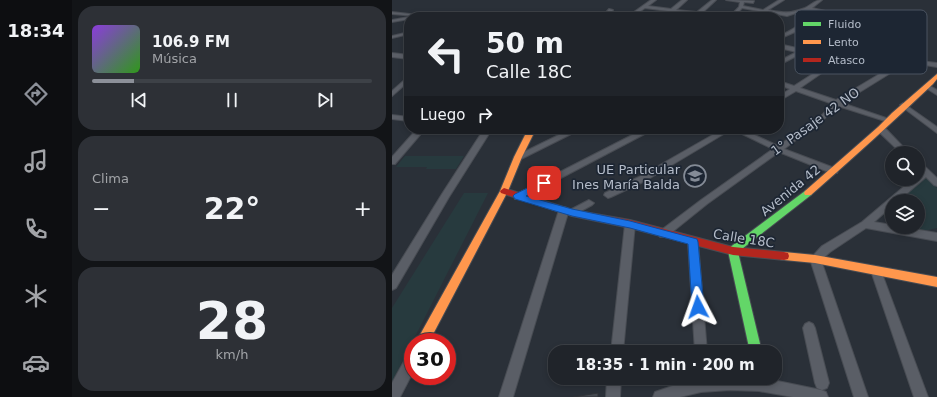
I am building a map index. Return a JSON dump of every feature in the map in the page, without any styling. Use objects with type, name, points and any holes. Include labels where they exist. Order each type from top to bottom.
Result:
[{"type":"street","points":[[637,12],[654,0]]},
{"type":"street","points":[[671,12],[686,0]]},
{"type":"street","points":[[700,12],[714,0]]},
{"type":"street","points":[[728,0],[756,1]]},
{"type":"street","points":[[764,11],[782,0]]},
{"type":"street","points":[[803,10],[820,0]]},
{"type":"street","points":[[741,7],[742,1]]},
{"type":"street","points":[[736,12],[741,7],[756,1]]},
{"type":"street","points":[[645,7],[683,12]]},
{"type":"street","points":[[741,7],[770,12]]},
{"type":"street","points":[[808,8],[817,10]]},
{"type":"street","points":[[392,13],[404,15]]},
{"type":"street","points":[[784,13],[795,14]]},
{"type":"street","points":[[392,21],[404,19]]},
{"type":"street","points":[[784,35],[795,30]]},
{"type":"street","points":[[392,37],[404,34]]},
{"type":"street","points":[[784,47],[795,51]]},
{"type":"street","points":[[392,55],[404,56]]},
{"type":"street","points":[[784,60],[795,55]]},
{"type":"street","name":"1° Pasaje 42 NO","points":[[927,64],[937,65]]},
{"type":"street","points":[[784,96],[817,74]]},
{"type":"street","name":"1° Pasaje 42 NO","points":[[664,234],[704,202],[822,118],[837,102],[885,74]]},
{"type":"street","name":"Avenida 42","points":[[733,251],[795,204],[834,171],[881,129],[887,120],[903,105],[928,87],[937,76]]},
{"type":"street","points":[[392,82],[403,84]]},
{"type":"street","points":[[392,94],[403,84]]},
{"type":"street","points":[[784,85],[887,120]]},
{"type":"street","points":[[928,87],[937,93]]},
{"type":"street","points":[[903,105],[937,131]]},
{"type":"street","points":[[392,117],[404,118]]},
{"type":"street","points":[[881,129],[898,146]]},
{"type":"street","points":[[392,162],[417,134]]},
{"type":"street","points":[[392,285],[445,196],[485,134]]},
{"type":"street","points":[[427,333],[504,191],[530,134]]},
{"type":"street","points":[[518,157],[567,134]]},
{"type":"street","points":[[518,196],[640,134]]},
{"type":"street","points":[[608,195],[642,179],[719,134]]},
{"type":"street","points":[[746,134],[778,149],[834,171]]},
{"type":"street","points":[[900,194],[926,173],[937,183]]},
{"type":"street","name":"Calle 18C","points":[[504,191],[568,212],[630,224],[693,242],[733,251],[815,259],[937,283]]},
{"type":"street","points":[[506,397],[568,212],[589,203]]},
{"type":"street","points":[[861,397],[815,259],[826,249],[865,224],[885,207]]},
{"type":"street","points":[[618,345],[630,224]]},
{"type":"street","points":[[865,224],[937,237]]},
{"type":"street","points":[[693,242],[700,345]]},
{"type":"street","points":[[733,251],[754,345]]},
{"type":"street","points":[[876,271],[921,397]]},
{"type":"street","points":[[809,328],[822,383]]},
{"type":"street","points":[[392,397],[404,375]]},
{"type":"street","points":[[613,397],[614,385]]},
{"type":"street","points":[[660,397],[694,385]]},
{"type":"street","points":[[758,385],[772,386],[821,397]]},
{"type":"green space","points":[[405,156],[464,156],[456,169],[396,167]]},
{"type":"green space","points":[[925,178],[928,179],[937,188],[937,228],[925,231],[925,194],[906,194],[915,186],[925,186]]},
{"type":"green space","points":[[464,193],[488,193],[417,333],[404,333],[404,358],[392,382],[392,308]]},
{"type":"building","points":[[598,393],[598,397],[573,397]]},
{"type":"traffic: fast","points":[[754,345],[733,251],[808,193]]},
{"type":"traffic: slow","points":[[808,193],[881,129],[894,115],[937,76]]},
{"type":"traffic: slow","points":[[427,333],[504,191],[530,134]]},
{"type":"traffic: slow","points":[[784,256],[815,259],[937,282]]},
{"type":"traffic: jam","points":[[504,191],[572,213],[630,224],[733,251],[784,256]]},
{"type":"place","name":"UE Particular Ines María Balda","points":[[695,176]]},
{"type":"route","points":[[544,183],[518,196],[572,213],[630,224],[693,242],[698,307]]}]
